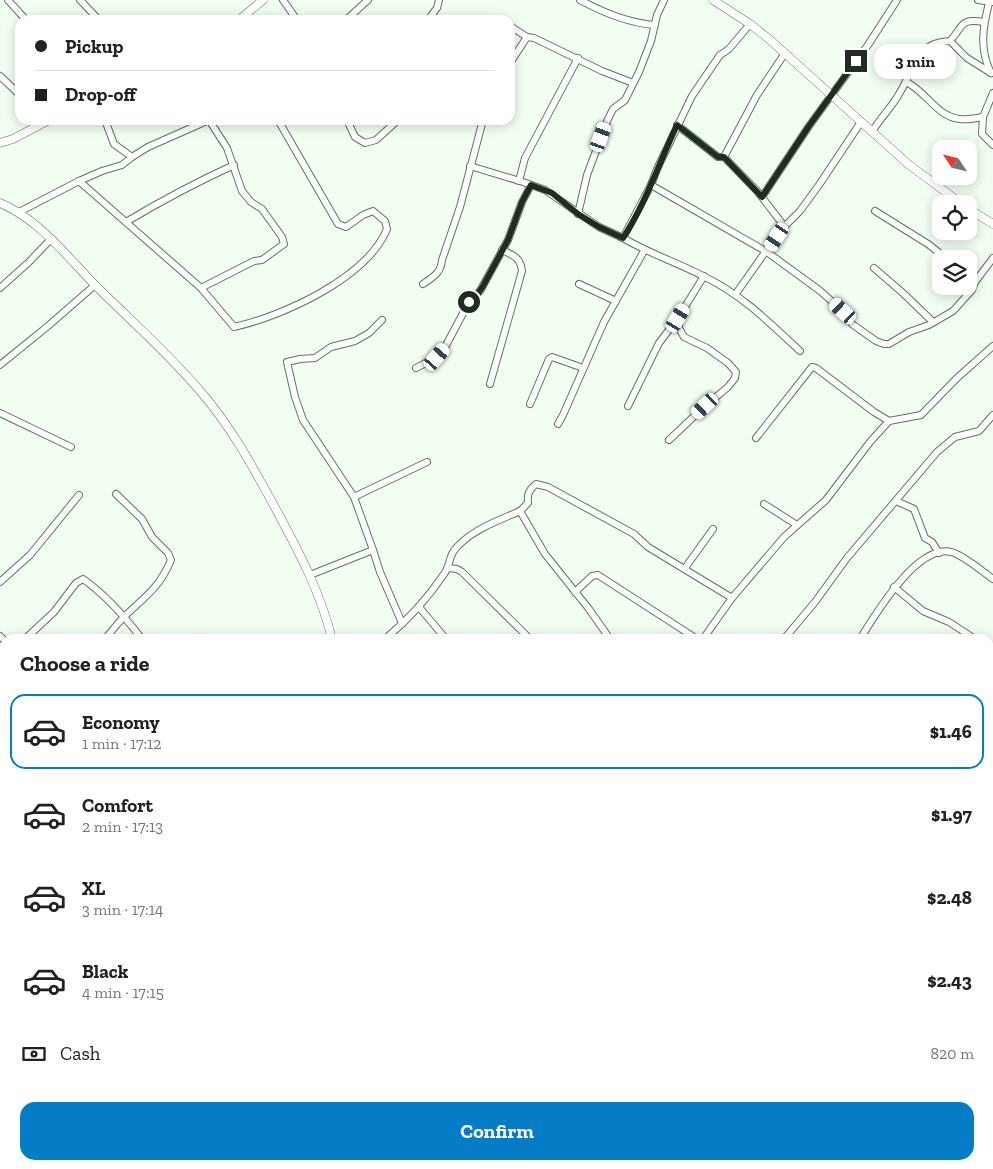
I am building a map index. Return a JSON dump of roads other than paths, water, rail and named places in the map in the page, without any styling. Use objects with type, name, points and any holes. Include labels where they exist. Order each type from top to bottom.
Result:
[{"type":"street","points":[[8,0],[22,15]]},
{"type":"street","points":[[80,0],[94,15]]},
{"type":"street","points":[[244,15],[261,0]]},
{"type":"street","points":[[282,0],[292,15]]},
{"type":"street","points":[[352,15],[368,0]]},
{"type":"street","points":[[432,15],[437,8],[439,0]]},
{"type":"street","points":[[580,0],[632,22],[655,25]]},
{"type":"street","points":[[578,214],[587,175],[608,119],[613,109],[625,100],[633,83],[646,55],[664,0]]},
{"type":"street","points":[[713,0],[750,24],[785,53],[908,164],[950,195]]},
{"type":"street","points":[[762,197],[831,94],[868,45],[897,0]]},
{"type":"street","points":[[978,0],[991,3],[984,22],[985,59],[992,75]]},
{"type":"street","points":[[872,132],[893,104],[924,50],[936,43],[950,41],[963,23],[967,21],[984,22]]},
{"type":"street","points":[[623,238],[651,185],[692,96],[720,55],[729,49],[750,24]]},
{"type":"street","points":[[515,29],[527,37],[534,38],[602,71],[633,83]]},
{"type":"street","points":[[515,55],[527,37]]},
{"type":"street","points":[[950,41],[967,58],[992,75]]},
{"type":"street","points":[[724,157],[758,95],[785,53]]},
{"type":"street","points":[[519,181],[524,158],[578,58]]},
{"type":"street","points":[[0,76],[15,90]]},
{"type":"street","points":[[906,82],[915,86],[934,104],[952,117],[961,119],[984,117]]},
{"type":"street","points":[[993,93],[984,117],[982,134],[993,145]]},
{"type":"street","points":[[735,296],[784,226],[800,211],[861,122]]},
{"type":"street","points":[[0,143],[12,139],[35,125]]},
{"type":"street","points":[[107,125],[114,144],[132,157]]},
{"type":"street","points":[[19,212],[79,180],[122,165],[157,143],[198,125]]},
{"type":"street","points":[[201,288],[254,261],[262,260],[284,244],[282,237],[262,209],[246,197],[223,140],[212,125]]},
{"type":"street","points":[[79,180],[201,288],[234,327],[257,322],[324,292],[362,264],[386,231],[387,226],[385,221],[373,211],[363,215],[346,227],[338,224],[281,125]]},
{"type":"street","points":[[350,125],[356,137],[364,143],[376,140],[392,125]]},
{"type":"street","points":[[423,284],[438,274],[441,266],[460,207],[482,125]]},
{"type":"street","points":[[677,125],[718,157],[724,157],[762,197],[784,226]]},
{"type":"street","points":[[126,222],[165,198],[234,165]]},
{"type":"street","points":[[470,166],[552,193],[578,214],[599,227],[623,238],[644,251],[704,276],[757,310],[800,351]]},
{"type":"street","points":[[416,368],[437,357],[444,349],[468,303],[480,291],[502,250],[531,185]]},
{"type":"street","points":[[651,185],[767,252],[820,290],[843,311],[852,324],[880,343],[889,344],[909,332],[943,318],[958,307],[968,295]]},
{"type":"street","points":[[0,203],[19,212],[153,341],[200,391],[235,436],[262,482],[310,575],[325,613],[331,634]]},
{"type":"street","points":[[875,211],[936,250]]},
{"type":"street","points":[[977,214],[993,224]]},
{"type":"street","points":[[0,288],[50,240]]},
{"type":"street","points":[[490,384],[522,271],[521,263],[515,256],[502,250]]},
{"type":"street","points":[[558,424],[604,322],[644,251]]},
{"type":"street","points":[[977,281],[993,258]]},
{"type":"street","points":[[874,268],[933,322]]},
{"type":"street","points":[[628,406],[659,344],[704,276]]},
{"type":"street","points":[[0,365],[54,321],[95,284]]},
{"type":"street","points":[[579,284],[616,301]]},
{"type":"street","points":[[669,440],[728,387],[735,378],[736,372],[728,363],[707,348],[684,337],[679,328],[678,318]]},
{"type":"street","points":[[382,320],[369,333],[355,341],[331,347],[315,358],[287,362],[295,397],[303,420],[354,496],[380,572],[402,623]]},
{"type":"street","points":[[707,634],[732,598],[760,568],[784,537],[819,508],[870,442],[889,421],[923,414],[957,378],[993,346]]},
{"type":"street","points":[[530,404],[549,359],[552,357],[583,368]]},
{"type":"street","points":[[756,438],[812,367],[889,421]]},
{"type":"street","points":[[0,413],[71,447]]},
{"type":"street","points":[[788,634],[816,602],[847,558],[941,448],[955,436],[979,431],[993,415]]},
{"type":"street","points":[[354,496],[428,462]]},
{"type":"street","points":[[390,634],[419,607],[448,568],[452,553],[468,537],[520,511],[528,503],[527,495],[536,484],[548,487],[634,534],[648,547],[686,568],[732,598]]},
{"type":"street","points":[[109,634],[124,617],[152,592],[166,572],[171,560],[168,553],[152,537],[142,519],[116,494]]},
{"type":"street","points":[[0,582],[30,554],[79,495]]},
{"type":"street","points":[[896,501],[914,509],[925,538],[932,542],[939,553]]},
{"type":"street","points":[[764,504],[797,525]]},
{"type":"street","points":[[520,511],[545,554],[589,608],[607,634]]},
{"type":"street","points":[[686,568],[713,529]]},
{"type":"street","points":[[310,575],[374,550]]},
{"type":"street","points":[[863,634],[894,587],[925,558],[950,551],[993,579]]},
{"type":"street","points":[[448,568],[457,569],[462,572],[525,634]]},
{"type":"street","points":[[575,592],[592,576],[598,575],[689,634]]},
{"type":"street","points":[[30,634],[54,612],[76,583],[83,579],[94,586],[138,634]]},
{"type":"street","points":[[894,587],[923,611],[949,622],[967,634]]},
{"type":"street","points":[[419,607],[442,634]]}]
